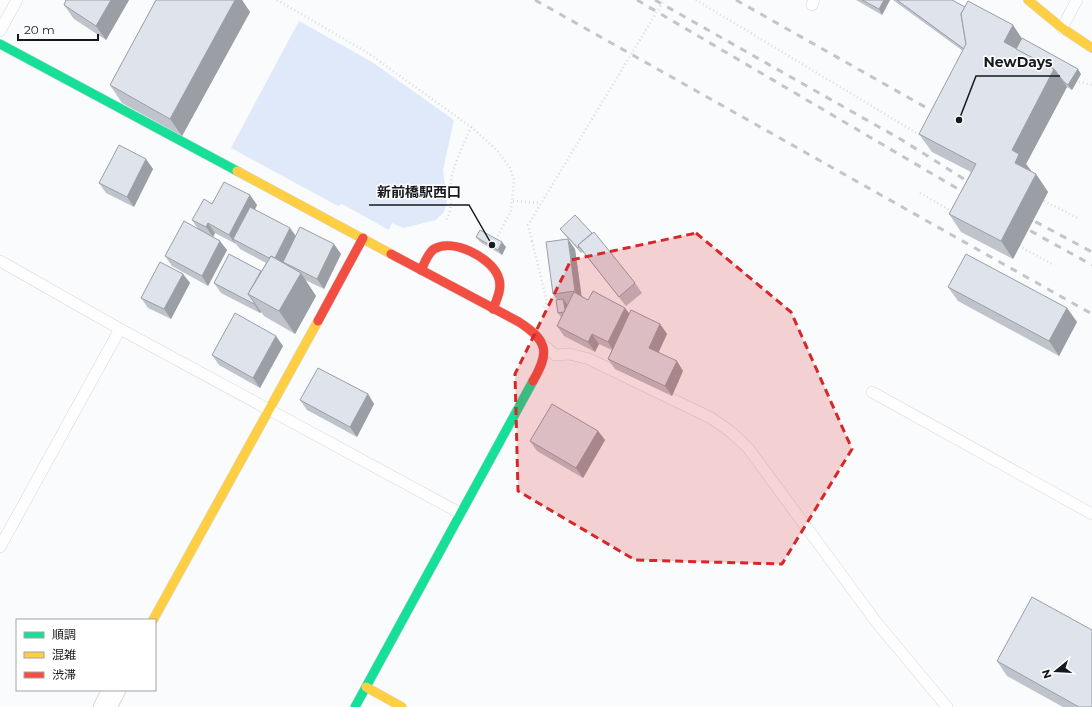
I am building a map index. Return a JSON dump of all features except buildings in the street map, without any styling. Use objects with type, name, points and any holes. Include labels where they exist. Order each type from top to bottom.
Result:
[{"type":"street","points":[[1028,0],[1062,28],[1092,48]]},
{"type":"street","points":[[1046,15],[1051,5]]},
{"type":"street","points":[[0,44],[493,308],[537,334],[545,345],[544,358],[355,707]]},
{"type":"street","points":[[154,619],[363,238]]},
{"type":"street","points":[[422,270],[433,250],[443,246],[462,248],[495,269],[500,282],[499,294],[493,308]]},
{"type":"street","points":[[366,687],[402,707]]},
{"type":"street","points":[[105,707],[113,691]]},
{"type":"lane","points":[[0,31],[17,0]]},
{"type":"lane","points":[[1062,28],[1077,0]]},
{"type":"lane","points":[[0,261],[120,330],[269,408],[460,513]]},
{"type":"lane","points":[[0,547],[120,330]]},
{"type":"lane","points":[[545,345],[555,355],[570,354],[589,359],[711,418],[731,432],[748,448],[877,623],[947,707]]},
{"type":"lane","points":[[872,392],[1092,514]]},
{"type":"path","points":[[277,0],[368,53],[472,127],[497,150],[510,168],[514,180],[511,211],[494,242]]},
{"type":"path","points":[[547,302],[528,225],[664,0]]},
{"type":"path","points":[[696,0],[928,141]]},
{"type":"path","points":[[1071,78],[1092,85]]},
{"type":"path","points":[[442,225],[448,217],[452,196],[451,181],[472,127]]},
{"type":"path","points":[[920,192],[954,212]]},
{"type":"path","points":[[513,201],[542,203]]},
{"type":"path","points":[[1044,201],[1078,218]]},
{"type":"path","points":[[1020,246],[1054,265]]},
{"type":"highlighted area","points":[[696,233],[791,312],[852,449],[782,564],[635,560],[518,491],[515,374],[571,260]]},
{"type":"shaded area","points":[[299,21],[372,62],[454,120],[443,170],[447,202],[444,212],[436,220],[403,228],[392,223],[389,230],[342,204],[338,206],[231,148]]},
{"type":"railway","points":[[535,0],[1092,314]]},
{"type":"railway","points":[[637,0],[970,196]]},
{"type":"railway","points":[[655,0],[902,140],[975,186]]},
{"type":"railway","points":[[736,0],[941,116]]},
{"type":"railway","points":[[1023,215],[1092,252]]},
{"type":"railway","points":[[1018,224],[1092,265]]},
{"type":"traffic: fast","points":[[0,44],[237,171]]},
{"type":"traffic: fast","points":[[355,707],[533,381]]},
{"type":"traffic: slow","points":[[1028,0],[1062,28],[1092,48]]},
{"type":"traffic: slow","points":[[237,171],[391,254]]},
{"type":"traffic: slow","points":[[154,619],[318,321]]},
{"type":"traffic: slow","points":[[366,687],[402,707]]},
{"type":"traffic: jam","points":[[318,321],[363,238]]},
{"type":"traffic: jam","points":[[421,270],[428,256],[434,249],[442,246],[451,246],[470,251],[487,262],[498,276],[500,289],[493,309]]},
{"type":"traffic: jam","points":[[391,254],[519,322],[536,335],[541,341],[544,355],[533,381]]},
{"type":"place","name":"NewDays","points":[[959,120]]},
{"type":"place","name":"新前橋駅西口","points":[[492,245]]}]
